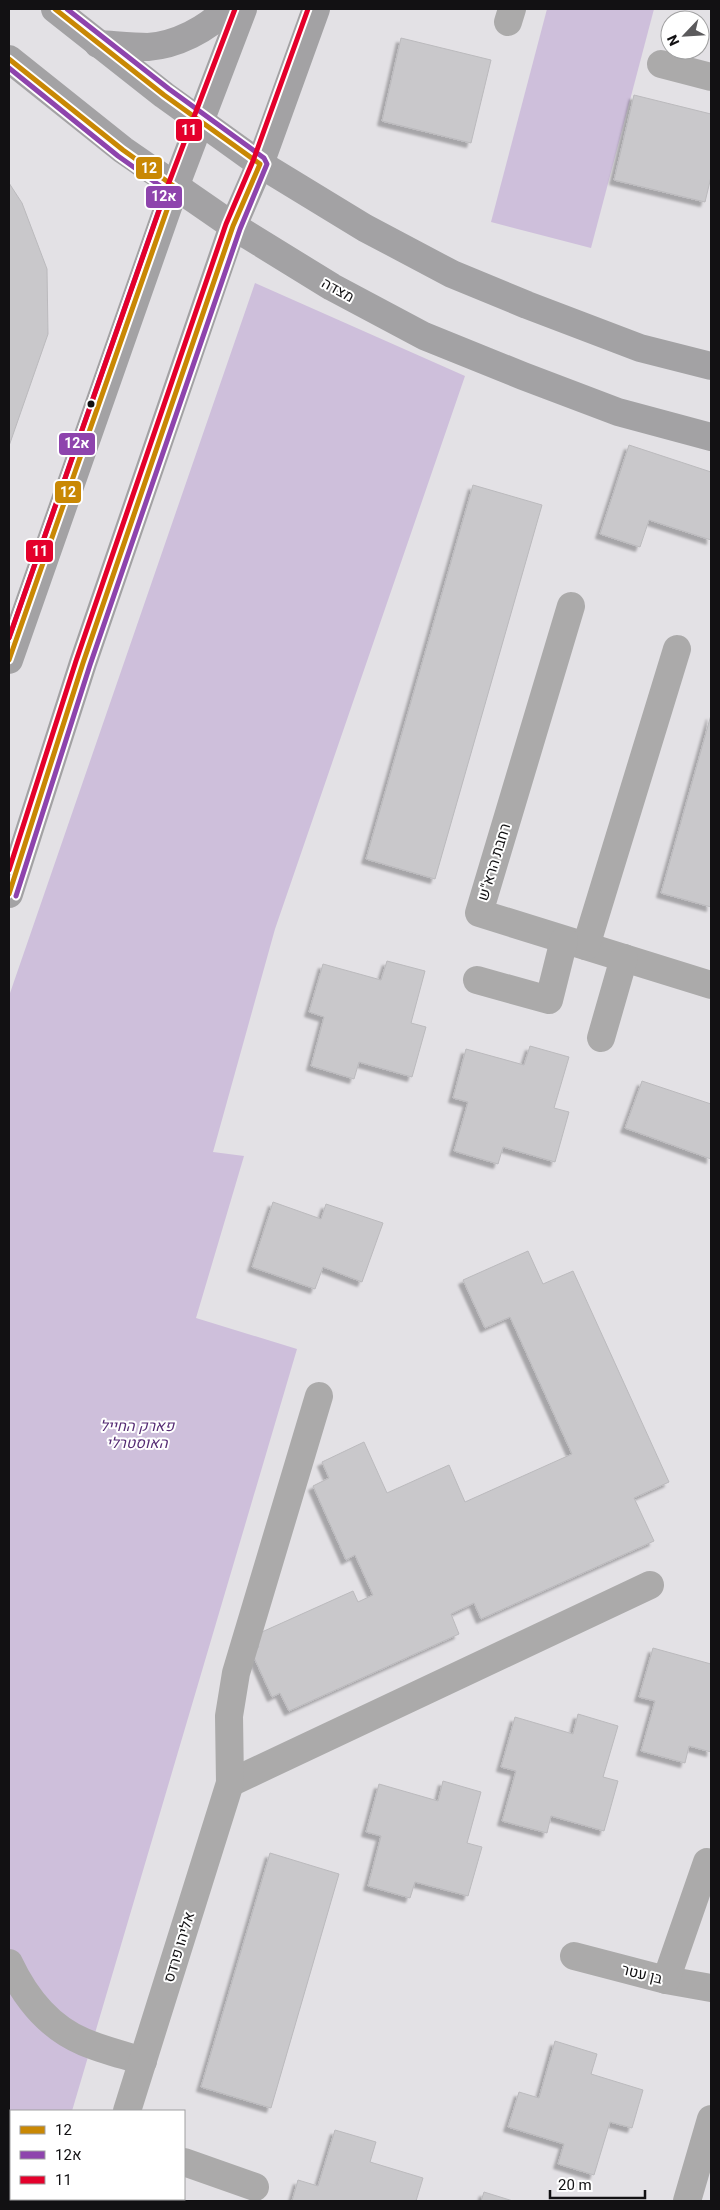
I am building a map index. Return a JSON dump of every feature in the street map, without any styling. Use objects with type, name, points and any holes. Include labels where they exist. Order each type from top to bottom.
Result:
[{"type":"main road","points":[[55,9],[164,95],[260,164],[366,228],[452,274],[640,348],[711,366]]},
{"type":"main road","points":[[98,44],[150,47],[188,37],[217,19],[226,9]]},
{"type":"main road","points":[[9,660],[175,187],[202,121],[243,9]]},
{"type":"main road","points":[[9,894],[83,663],[233,226],[260,164],[316,9]]},
{"type":"main road","name":"מצדה","points":[[9,59],[123,150],[175,187],[233,226],[332,287],[424,336],[618,412],[711,437]]},
{"type":"street","points":[[661,64],[711,77]]},
{"type":"street","name":"רחבת הרא\"ש","points":[[571,606],[479,913],[711,985]]},
{"type":"street","points":[[477,980],[549,1000],[575,943],[677,649]]},
{"type":"street","points":[[601,1038],[624,958]]},
{"type":"street","name":"אליהו פרדס","points":[[128,2110],[230,1783],[229,1716],[236,1673],[319,1396]]},
{"type":"street","points":[[230,1783],[650,1585]]},
{"type":"street","points":[[666,1980],[707,1862]]},
{"type":"street","name":"בן עטר","points":[[574,1956],[666,1980],[711,1988]]},
{"type":"street","points":[[9,1962],[20,1986],[45,2017],[83,2042],[143,2061]]},
{"type":"street","points":[[687,2201],[711,2119]]},
{"type":"street","points":[[185,2162],[255,2187]]},
{"type":"street","points":[[681,2201],[694,2174]]},
{"type":"green space","points":[[547,9],[654,9],[591,248],[491,222]]},
{"type":"green space","name":"פארק החייל האוסטרלי","points":[[255,283],[465,376],[275,929],[213,1152],[244,1156],[196,1318],[297,1349],[72,2110],[10,2110],[10,2126],[9,2126],[9,996]]},
{"type":"building","points":[[401,38],[491,60],[471,143],[382,121]]},
{"type":"building","points":[[634,95],[711,114],[711,177],[705,202],[614,180]]},
{"type":"building","points":[[9,183],[22,203],[47,269],[48,334],[9,446]]},
{"type":"building","points":[[629,445],[711,472],[711,540],[649,520],[640,547],[600,534]]},
{"type":"building","points":[[473,485],[542,505],[435,879],[366,859]]},
{"type":"building","points":[[711,715],[711,907],[661,893]]},
{"type":"building","points":[[387,961],[425,971],[411,1023],[426,1027],[412,1077],[359,1062],[354,1079],[311,1066],[324,1017],[309,1012],[323,964],[381,980]]},
{"type":"building","points":[[530,1046],[569,1057],[554,1108],[569,1112],[555,1162],[503,1147],[498,1164],[454,1151],[468,1102],[453,1098],[466,1049],[524,1065]]},
{"type":"building","points":[[642,1081],[711,1104],[711,1159],[625,1128]]},
{"type":"building","points":[[273,1202],[321,1219],[326,1204],[383,1223],[362,1282],[323,1267],[315,1289],[252,1267]]},
{"type":"building","points":[[528,1251],[543,1284],[573,1271],[669,1482],[634,1498],[654,1541],[481,1619],[474,1603],[451,1614],[459,1634],[289,1711],[280,1693],[272,1697],[251,1651],[259,1647],[253,1636],[353,1591],[358,1602],[373,1595],[355,1555],[346,1560],[313,1486],[329,1478],[322,1462],[364,1442],[387,1493],[449,1465],[465,1502],[572,1454],[510,1317],[485,1328],[463,1280]]},
{"type":"building","points":[[653,1648],[711,1664],[711,1752],[689,1746],[685,1763],[641,1751],[655,1701],[639,1697]]},
{"type":"building","points":[[578,1714],[618,1726],[603,1777],[618,1781],[604,1831],[551,1816],[547,1833],[502,1821],[516,1771],[501,1767],[515,1717],[573,1734]]},
{"type":"building","points":[[443,1781],[481,1792],[467,1843],[482,1847],[468,1896],[415,1882],[410,1898],[368,1886],[381,1836],[366,1832],[379,1784],[438,1801]]},
{"type":"building","points":[[270,1853],[339,1874],[271,2108],[201,2087]]},
{"type":"building","points":[[555,2041],[597,2054],[591,2074],[643,2090],[632,2128],[610,2122],[594,2175],[558,2164],[564,2144],[508,2127],[519,2092],[539,2098]]},
{"type":"building","points":[[335,2130],[376,2142],[370,2162],[423,2178],[416,2201],[292,2201],[298,2180],[318,2186]]},
{"type":"building","points":[[484,2192],[513,2201],[481,2201]]},
{"type":"transit line","name":"12","points":[[9,894],[83,663],[233,226],[260,164],[164,95],[55,9]]},
{"type":"transit line","name":"12א","points":[[16,896],[90,665],[240,229],[267,164],[264,158],[169,89],[67,9]]},
{"type":"transit line","name":"11","points":[[9,638],[168,185],[235,9]]},
{"type":"transit line","name":"11","points":[[9,870],[76,661],[226,224],[253,161],[308,9]]},
{"type":"transit line","name":"12","points":[[9,59],[123,150],[175,187],[9,660]]},
{"type":"transit line","name":"12א","points":[[9,68],[118,156],[166,190],[9,638]]}]
